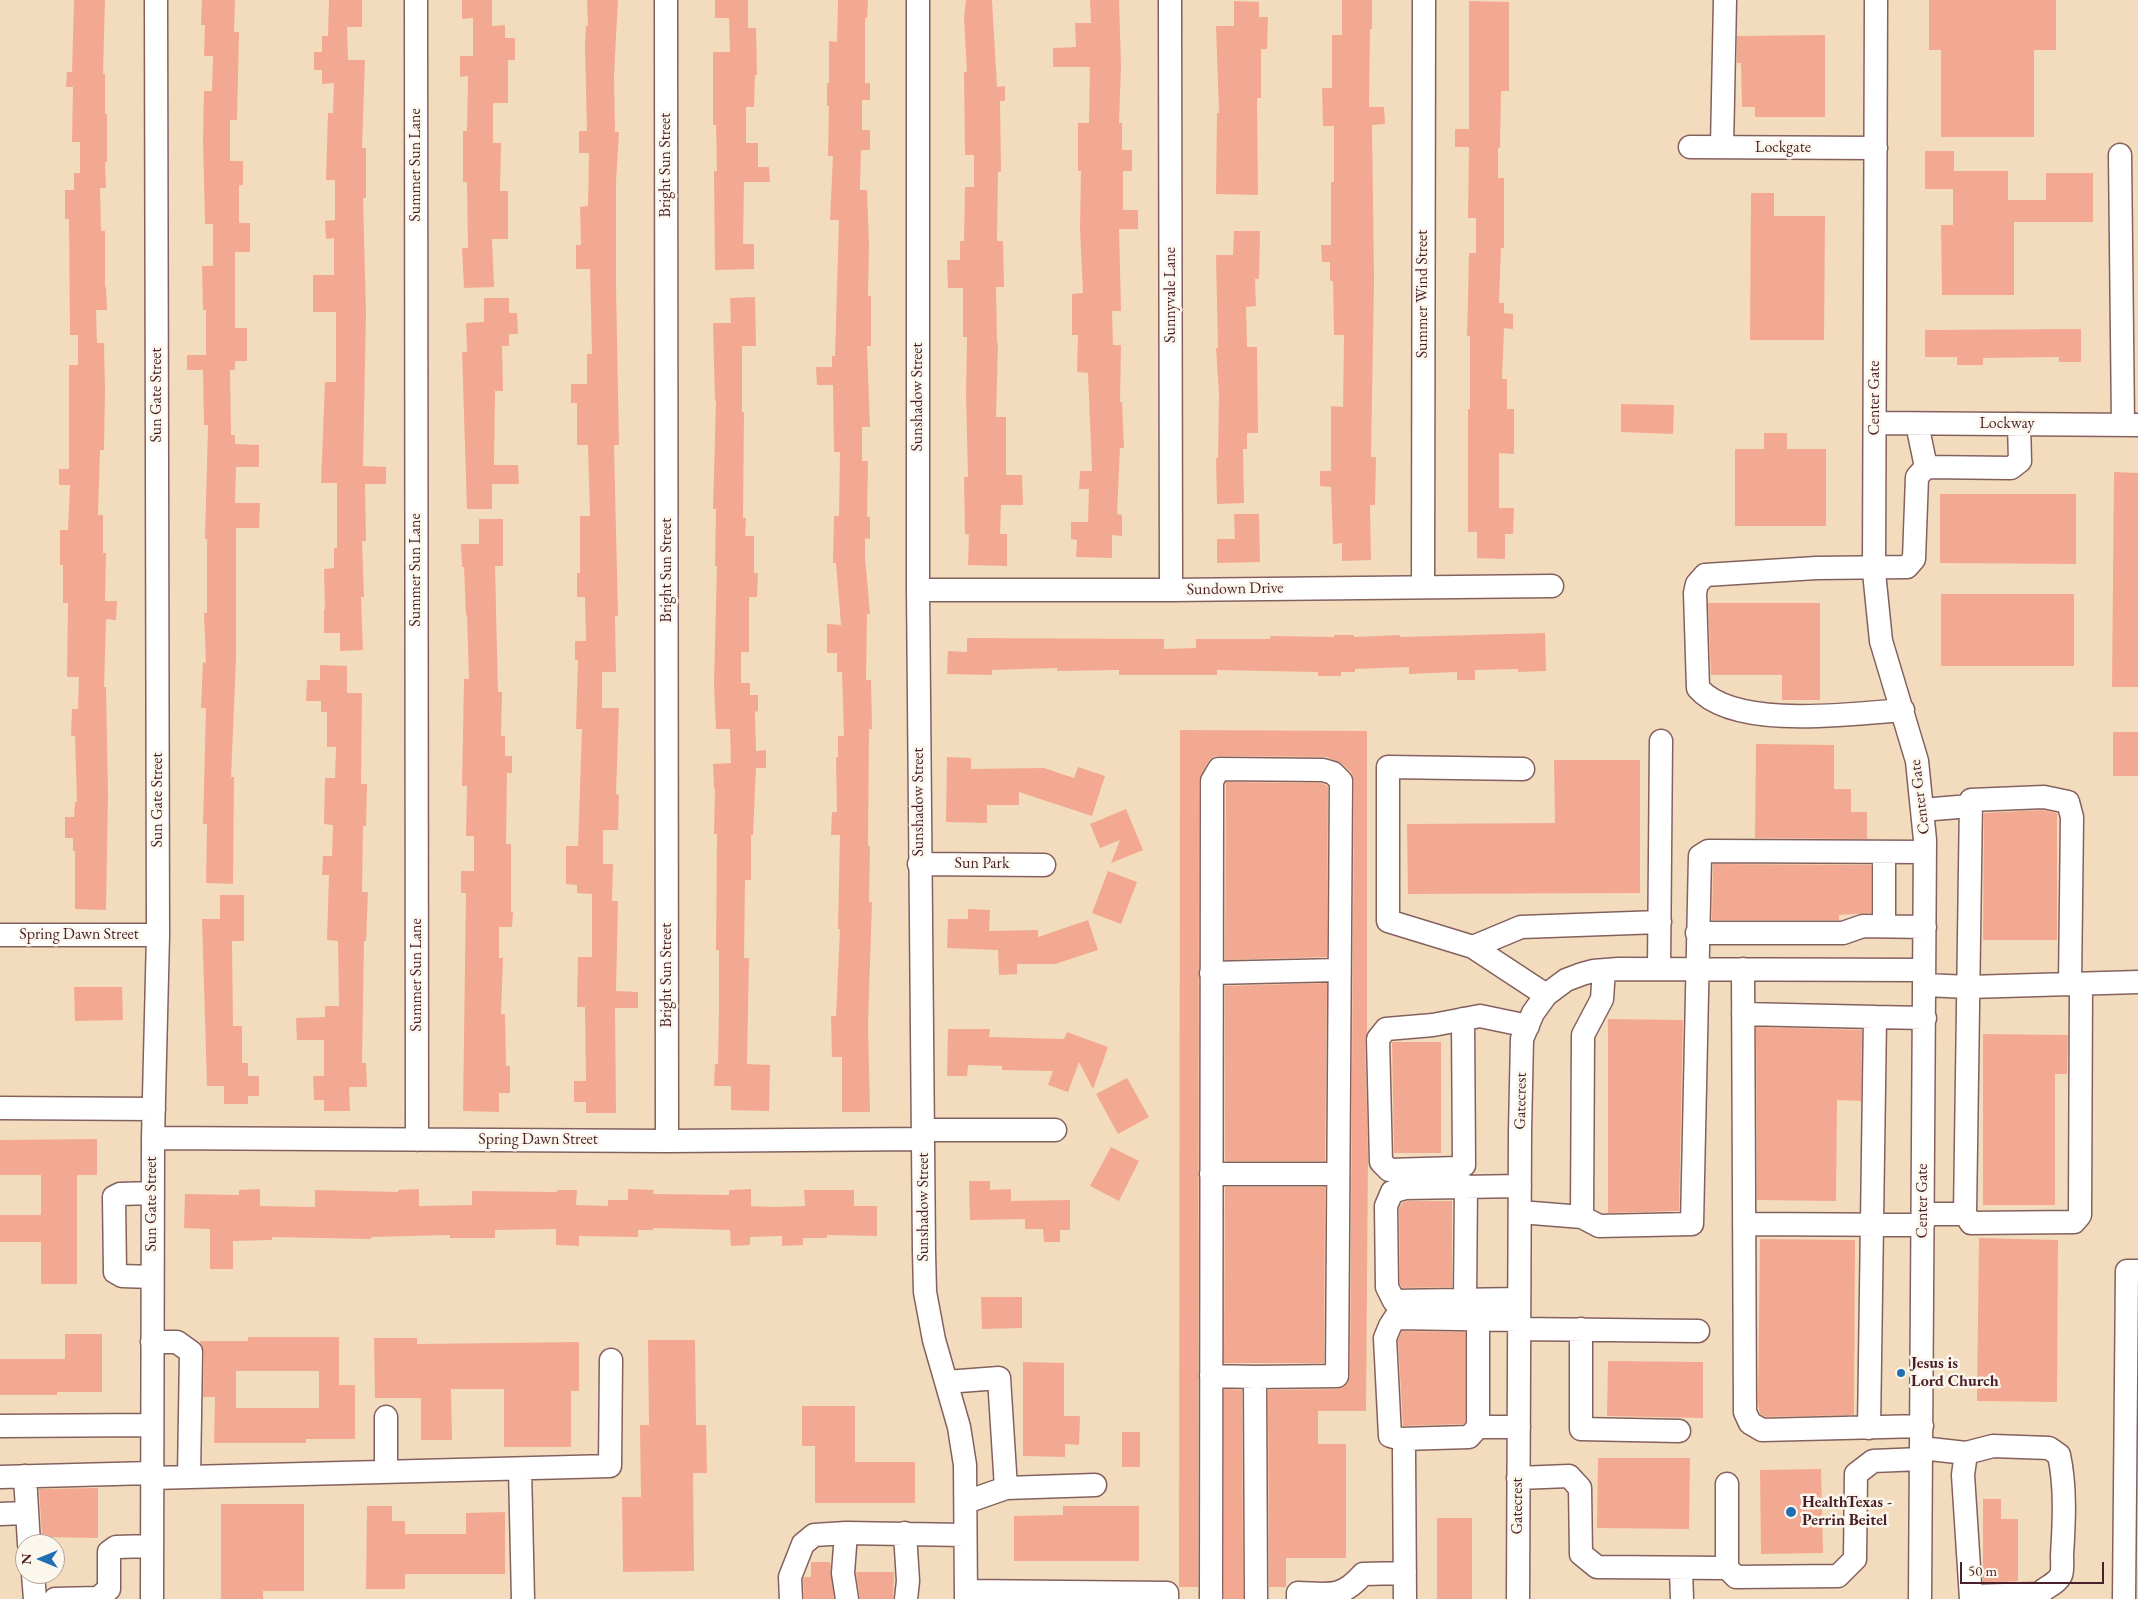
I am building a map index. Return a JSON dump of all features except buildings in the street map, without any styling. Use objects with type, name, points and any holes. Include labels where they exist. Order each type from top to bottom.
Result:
[{"type":"street","name":"Sun Gate Street","points":[[152,1599],[152,1193],[158,935],[156,0]]},
{"type":"street","name":"Summer Sun Lane","points":[[416,0],[417,1140]]},
{"type":"street","name":"Bright Sun Street","points":[[666,0],[667,1141]]},
{"type":"street","name":"Sunshadow Street","points":[[918,0],[918,590],[925,1292],[934,1340],[959,1427],[965,1465],[966,1595]]},
{"type":"street","name":"Sunnyvale Lane","points":[[1170,0],[1171,590]]},
{"type":"street","name":"Summer Wind Street","points":[[1423,587],[1424,0]]},
{"type":"street","points":[[1722,147],[1725,0]]},
{"type":"street","name":"Center Gate","points":[[1876,0],[1874,566],[1881,641],[1917,761],[1925,852],[1920,1599]]},
{"type":"street","name":"Lockgate","points":[[1690,147],[1876,148]]},
{"type":"street","points":[[2120,155],[2129,202],[2130,425]]},
{"type":"street","name":"Lockway","points":[[1875,423],[2130,425]]},
{"type":"street","points":[[1917,424],[1926,467]]},
{"type":"street","points":[[1903,710],[1816,716],[1773,715],[1734,709],[1712,700],[1698,688],[1695,593],[1698,584],[1704,575],[1874,566],[1907,567],[1914,559],[1917,477],[1926,467],[2011,468],[2020,461],[2019,424]]},
{"type":"street","name":"Sundown Drive","points":[[918,590],[1171,590],[1552,586]]},
{"type":"street","points":[[1659,969],[1661,741]]},
{"type":"street","points":[[1523,769],[1388,767],[1388,921],[1473,946],[1546,995]]},
{"type":"street","points":[[1211,1376],[1337,1376],[1341,781],[1333,773],[1323,770],[1219,769],[1212,781],[1211,973],[1211,1174],[1211,1376],[1211,1599]]},
{"type":"street","points":[[1744,1224],[1872,1225],[1968,1218],[2074,1222],[2080,1215],[2072,818],[2068,802],[2044,797],[1971,800],[1968,987],[1968,1218]]},
{"type":"street","points":[[1922,810],[1970,806]]},
{"type":"street","points":[[1520,1212],[1582,1217],[1599,1226],[1692,1224],[1696,969],[1700,856],[1708,850],[1925,852]]},
{"type":"street","points":[[1884,852],[1884,926]]},
{"type":"street","name":"Sun Park","points":[[920,864],[1044,864]]},
{"type":"street","points":[[1473,946],[1521,927],[1660,922]]},
{"type":"street","points":[[1698,933],[1843,933],[1863,926],[1925,927]]},
{"type":"street","name":"Spring Dawn Street","points":[[0,934],[158,935]]},
{"type":"street","points":[[1743,969],[1745,1412],[1750,1423],[1762,1430],[1869,1428],[1921,1444],[1966,1453],[1993,1446],[2049,1448],[2060,1455],[2064,1526],[2061,1574],[2055,1582],[2037,1596],[1971,1598],[1963,1475],[1966,1453]]},
{"type":"street","name":"Gatecrest","points":[[1518,1599],[1522,1039],[1533,1013],[1546,995],[1566,980],[1593,971],[1604,970],[1743,969],[1925,978],[1968,987],[2138,982]]},
{"type":"street","points":[[1211,973],[1339,970]]},
{"type":"street","points":[[1582,1217],[1583,1035],[1602,999],[1604,970]]},
{"type":"street","points":[[1743,1014],[1925,1018]]},
{"type":"street","points":[[1463,1019],[1464,1165],[1458,1168],[1389,1170],[1381,1162],[1378,1039],[1386,1029],[1480,1016],[1528,1026]]},
{"type":"street","points":[[1869,1428],[1875,1017]]},
{"type":"street","points":[[0,1108],[154,1109]]},
{"type":"street","name":"Spring Dawn Street","points":[[153,1138],[667,1141],[1055,1130]]},
{"type":"street","points":[[1211,1174],[1338,1174]]},
{"type":"street","points":[[1465,1300],[1466,1186]]},
{"type":"street","points":[[1520,1186],[1405,1188],[1392,1192],[1386,1206],[1387,1287],[1394,1301],[1465,1300],[1519,1316],[1581,1329],[1698,1331]]},
{"type":"street","points":[[152,1193],[120,1194],[114,1197],[115,1272],[122,1276],[152,1276]]},
{"type":"street","points":[[2124,1599],[2131,1447],[2127,1271],[2138,1271]]},
{"type":"street","points":[[1478,1319],[1478,1427],[1469,1437],[1401,1439],[1390,1436],[1385,1338],[1395,1318],[1478,1319],[1519,1316]]},
{"type":"street","points":[[1581,1329],[1581,1428],[1679,1431]]},
{"type":"street","points":[[152,1342],[177,1342],[191,1352],[189,1477]]},
{"type":"street","points":[[0,1477],[189,1477],[610,1466],[611,1360]]},
{"type":"street","points":[[1254,1377],[1256,1599]]},
{"type":"street","points":[[946,1382],[998,1378],[1006,1488]]},
{"type":"street","points":[[386,1417],[386,1472]]},
{"type":"street","points":[[0,1426],[151,1426]]},
{"type":"street","points":[[1478,1427],[1519,1427]]},
{"type":"street","points":[[1727,1484],[1727,1568],[1736,1577],[1838,1576],[1855,1559],[1856,1474],[1873,1461],[1921,1444]]},
{"type":"street","points":[[1404,1452],[1394,1574],[1405,1599]]},
{"type":"street","points":[[520,1469],[523,1599]]},
{"type":"street","points":[[25,1476],[28,1534]]},
{"type":"street","points":[[1518,1478],[1570,1476],[1580,1488],[1581,1554],[1597,1567],[1727,1568]]},
{"type":"street","points":[[966,1502],[1006,1488],[1094,1484]]},
{"type":"street","points":[[0,1514],[26,1513]]},
{"type":"street","points":[[846,1534],[843,1573],[847,1599]]},
{"type":"street","points":[[905,1534],[908,1581],[906,1599]]},
{"type":"street","points":[[791,1599],[790,1577],[803,1544],[814,1535],[965,1535]]},
{"type":"street","points":[[55,1599],[98,1598],[109,1589],[109,1552],[116,1547],[152,1546]]},
{"type":"street","points":[[1681,1568],[1682,1599]]},
{"type":"street","points":[[1298,1599],[1298,1592],[1336,1595],[1351,1589],[1363,1574],[1394,1574]]},
{"type":"street","points":[[34,1584],[36,1599]]},
{"type":"street","points":[[966,1595],[1034,1596],[1167,1593],[1167,1599]]},
{"type":"place","name":"Jesus is Lord Church","points":[[1901,1373]]},
{"type":"place","name":"HealthTexas - Perrin Beitel","points":[[1791,1512]]}]
